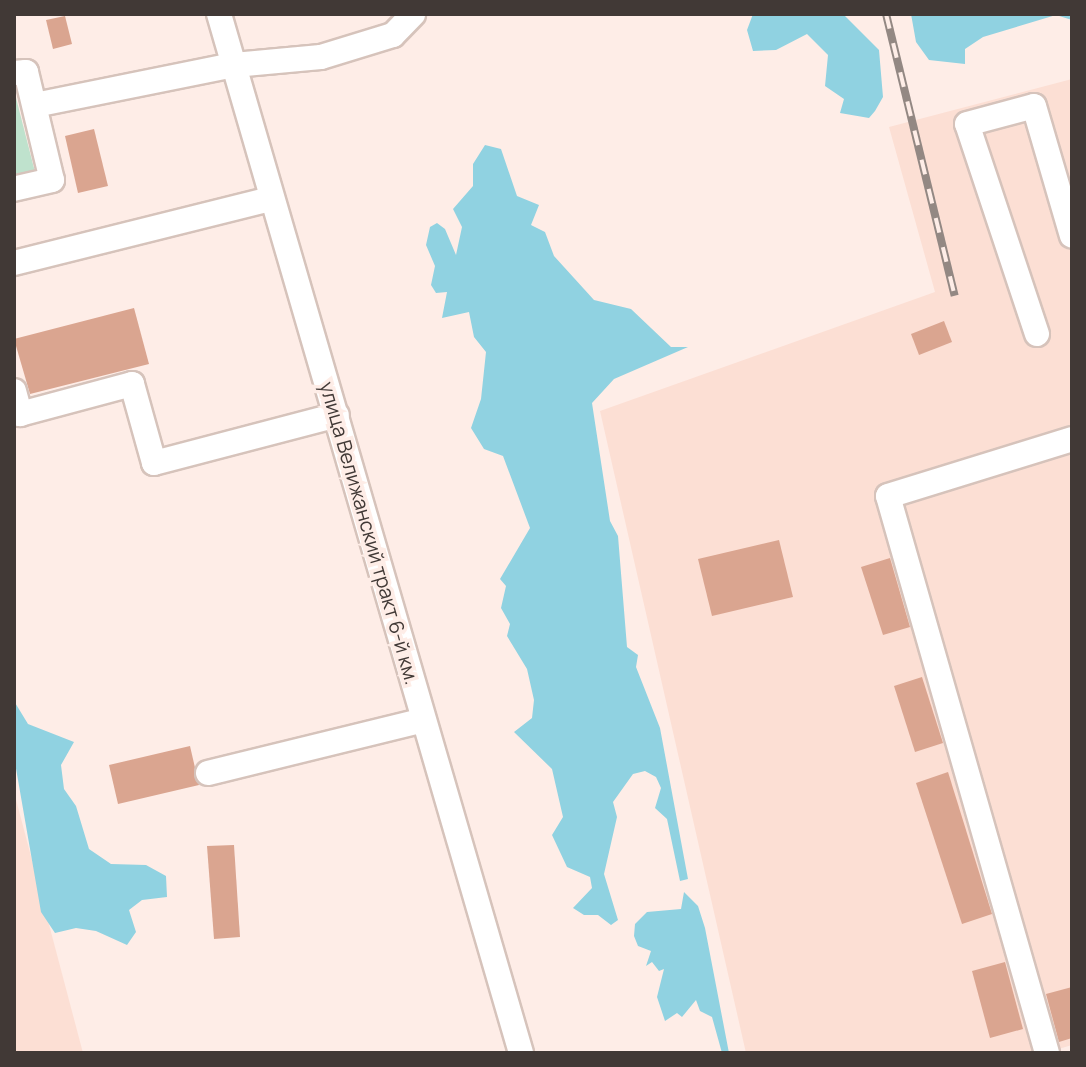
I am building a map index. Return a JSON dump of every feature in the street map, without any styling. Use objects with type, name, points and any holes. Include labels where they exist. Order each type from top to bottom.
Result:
[{"type":"street","name":"улица Велижанский тракт 6-й км.","points":[[219,14],[270,199],[337,415],[521,1053]]},
{"type":"street","points":[[35,105],[234,65],[321,57],[393,35],[413,14]]},
{"type":"street","points":[[14,73],[26,72],[52,180],[14,189]]},
{"type":"street","points":[[1037,334],[967,124],[1034,106],[1072,236]]},
{"type":"street","points":[[14,263],[270,199]]},
{"type":"street","points":[[14,391],[20,414],[132,384],[154,463],[337,415]]},
{"type":"street","points":[[1047,1053],[888,496],[1072,439]]},
{"type":"street","points":[[208,773],[424,720]]},
{"type":"shaded area","points":[[1072,79],[1072,1045],[1045,1053],[746,1053],[600,411],[935,292],[889,127]]},
{"type":"shaded area","points":[[14,792],[83,1053],[14,1053]]},
{"type":"green space","points":[[14,90],[35,172],[14,177]]},
{"type":"water","points":[[753,14],[843,14],[879,50],[883,97],[875,111],[869,118],[840,113],[844,99],[825,86],[828,55],[807,34],[776,50],[753,51],[747,30]]},
{"type":"water","points":[[911,14],[1072,14],[1072,20],[1056,15],[983,37],[965,49],[965,64],[929,60],[916,42]]},
{"type":"water","points":[[485,145],[501,149],[517,196],[539,205],[531,225],[545,232],[554,256],[594,300],[631,309],[671,347],[688,347],[614,379],[592,403],[610,521],[618,536],[627,647],[638,655],[636,667],[660,728],[688,879],[680,881],[667,819],[655,808],[661,788],[656,777],[645,771],[633,774],[613,802],[617,817],[604,874],[618,920],[611,925],[598,915],[584,915],[573,908],[592,888],[590,877],[567,867],[552,835],[563,817],[552,769],[514,732],[532,718],[534,700],[527,669],[507,636],[510,624],[501,608],[506,586],[500,579],[530,528],[503,456],[484,449],[471,428],[481,399],[486,352],[474,337],[469,312],[442,318],[447,292],[436,293],[431,285],[435,266],[426,245],[430,227],[437,223],[445,229],[456,255],[462,227],[453,209],[473,186],[473,164]]},
{"type":"water","points":[[14,701],[28,724],[74,742],[61,765],[64,789],[76,806],[89,849],[111,864],[146,865],[166,876],[167,897],[142,900],[129,910],[136,932],[127,945],[96,931],[76,928],[55,933],[41,912],[14,757]]},
{"type":"water","points":[[684,892],[698,906],[705,928],[729,1053],[722,1053],[712,1017],[700,1011],[696,1000],[682,1017],[677,1013],[665,1021],[657,997],[664,969],[659,971],[652,962],[646,966],[651,951],[638,946],[634,936],[635,924],[647,912],[681,909]]},
{"type":"building","points":[[65,16],[72,44],[53,49],[46,20]]},
{"type":"building","points":[[94,129],[108,186],[78,193],[65,136]]},
{"type":"building","points":[[134,308],[149,364],[30,394],[14,339]]},
{"type":"building","points":[[944,321],[952,342],[919,355],[911,334]]},
{"type":"building","points":[[779,540],[793,597],[712,616],[698,559]]},
{"type":"building","points":[[890,558],[910,627],[883,635],[861,567]]},
{"type":"building","points":[[922,677],[943,743],[915,752],[894,686]]},
{"type":"building","points":[[190,746],[199,785],[118,804],[109,765]]},
{"type":"building","points":[[948,772],[992,914],[962,924],[916,783]]},
{"type":"building","points":[[234,845],[240,937],[214,939],[207,846]]},
{"type":"building","points":[[1005,962],[1023,1029],[990,1038],[972,971]]},
{"type":"building","points":[[1072,987],[1072,1038],[1059,1042],[1046,994]]},
{"type":"railway","points":[[886,14],[955,296]]}]
